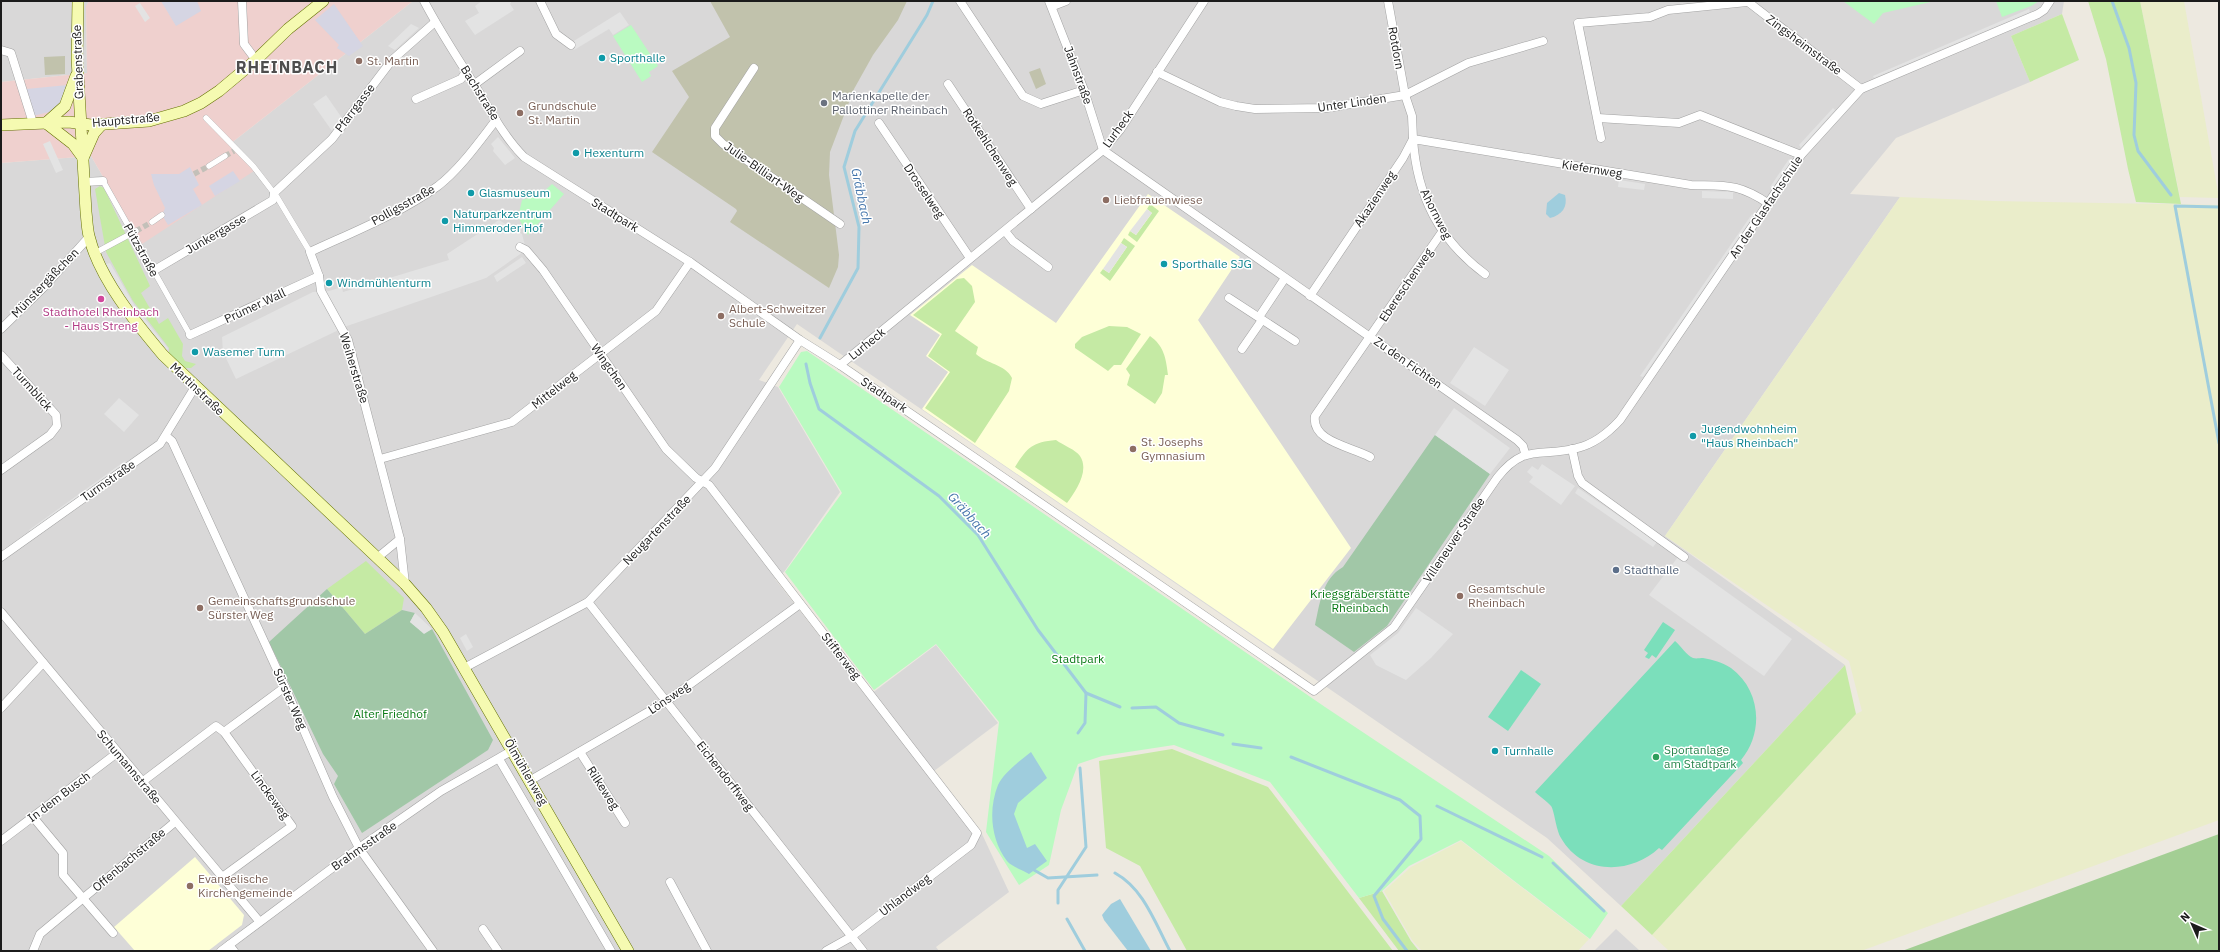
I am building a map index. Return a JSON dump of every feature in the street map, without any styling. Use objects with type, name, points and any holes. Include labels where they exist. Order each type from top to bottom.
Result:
[{"type":"main road","name":"Grabenstraße","points":[[78,1],[80,122]]},
{"type":"main road","name":"Hauptstraße","points":[[1,125],[80,122],[90,125],[149,120],[184,111],[201,103],[219,91],[256,60],[316,3]]},
{"type":"main road","points":[[78,70],[65,106],[46,123],[73,144],[82,158]]},
{"type":"main road","name":"Martinstraße","points":[[80,122],[89,237],[95,253],[116,293],[133,318],[163,355],[195,387],[405,584],[417,598]]},
{"type":"main road","points":[[82,158],[94,133],[102,124]]},
{"type":"main road","name":"Ölmühlenweg","points":[[417,598],[443,632],[531,780],[628,951]]},
{"type":"street","points":[[242,1],[244,44],[256,60]]},
{"type":"street","name":"Bachstraße","points":[[424,1],[435,22],[514,147],[524,157],[549,173]]},
{"type":"street","points":[[540,1],[556,34],[571,45]]},
{"type":"street","points":[[960,1],[1023,96],[1041,104],[1084,90]]},
{"type":"street","points":[[1051,4],[1066,1]]},
{"type":"street","name":"Lurheck","points":[[840,365],[1103,150],[1120,130],[1204,1]]},
{"type":"street","name":"Rotdorn","points":[[1388,1],[1405,95]]},
{"type":"street","points":[[1601,138],[1578,24],[1650,17],[1668,10],[1747,1]]},
{"type":"street","name":"Zingsheimstraße","points":[[1747,1],[1861,89]]},
{"type":"street","name":"An der Glasfachschule","points":[[1525,454],[1572,449],[1596,441],[1609,432],[1620,420],[1769,204],[1801,155],[1861,89],[2038,14],[2044,10],[2050,1]]},
{"type":"street","name":"Jahnstraße","points":[[1051,4],[1084,90],[1103,150]]},
{"type":"street","name":"Pfarrgasse","points":[[274,193],[332,139],[392,60],[435,22]]},
{"type":"street","name":"Unter Linden","points":[[1157,72],[1220,102],[1255,109],[1327,108],[1405,95],[1468,63],[1543,41]]},
{"type":"street","points":[[1,50],[11,53],[33,123]]},
{"type":"street","points":[[475,84],[520,51]]},
{"type":"street","name":"Julie-Billiart-Weg","points":[[754,68],[715,128],[715,136],[723,144],[840,224]]},
{"type":"street","points":[[416,99],[461,79],[466,72]]},
{"type":"street","name":"Rotkehlchenweg","points":[[948,84],[1031,209]]},
{"type":"street","points":[[1405,95],[1412,116],[1413,139]]},
{"type":"street","points":[[1598,118],[1680,122],[1700,115],[1801,155]]},
{"type":"street","name":"Weiherstraße","points":[[206,118],[274,193],[308,249],[319,276],[321,291],[348,340],[400,539],[405,584]]},
{"type":"street","name":"Polligsstraße","points":[[308,249],[390,214],[439,186],[459,165],[496,120]]},
{"type":"street","name":"Drosselweg","points":[[879,123],[970,258]]},
{"type":"street","name":"Kiefernweg","points":[[1413,139],[1691,185],[1735,186],[1746,190],[1769,204]]},
{"type":"street","name":"Ahornweg","points":[[1413,139],[1415,166],[1420,185],[1442,232],[1465,260],[1485,274]]},
{"type":"street","name":"Akazienweg","points":[[1310,296],[1403,158],[1413,139]]},
{"type":"street","name":"Zu den Fichten","points":[[1103,150],[1517,440],[1523,446],[1525,454]]},
{"type":"street","points":[[209,166],[225,156]]},
{"type":"street","name":"Stadtpark","points":[[549,173],[690,262],[800,340],[840,365],[1314,691]]},
{"type":"street","name":"Pützstraße","points":[[84,182],[104,181],[134,232],[153,271],[190,335]]},
{"type":"street","name":"Junkergasse","points":[[153,271],[273,200],[274,193]]},
{"type":"street","points":[[152,222],[162,215]]},
{"type":"street","points":[[1005,231],[1012,241],[1048,267]]},
{"type":"street","points":[[95,253],[134,232]]},
{"type":"street","name":"Ebereschenweg","points":[[1370,457],[1361,452],[1338,445],[1316,429],[1314,424],[1315,416],[1442,232]]},
{"type":"street","name":"Münstergäßchen","points":[[1,329],[44,287],[89,237]]},
{"type":"street","name":"Wingchen","points":[[520,247],[526,250],[543,270],[666,449],[696,478],[703,482]]},
{"type":"street","name":"Mittelweg","points":[[380,458],[512,422],[656,311],[690,262]]},
{"type":"street","name":"Prümer Wall","points":[[190,335],[319,276]]},
{"type":"street","points":[[1242,349],[1284,278]]},
{"type":"street","points":[[1229,298],[1295,341]]},
{"type":"street","name":"Neugartenstraße","points":[[464,668],[588,602],[703,482],[725,455],[800,340]]},
{"type":"street","name":"Turmblick","points":[[1,355],[56,416],[57,426],[50,435],[1,470]]},
{"type":"street","name":"Turmstraße","points":[[1,557],[160,444],[195,387]]},
{"type":"street","name":"Sürster Weg","points":[[166,436],[172,441],[286,687],[333,797],[359,848],[434,951]]},
{"type":"street","points":[[1572,449],[1578,476],[1582,483],[1684,557]]},
{"type":"street","name":"Villeneuver Straße","points":[[1314,691],[1394,627],[1497,478],[1510,462],[1525,454]]},
{"type":"street","name":"Stifterweg","points":[[703,482],[709,485],[762,552],[800,604],[977,833]]},
{"type":"street","points":[[377,558],[400,539]]},
{"type":"street","name":"Eichendorffweg","points":[[588,602],[863,951]]},
{"type":"street","name":"Lönsweg","points":[[531,780],[667,701],[800,604]]},
{"type":"street","name":"Schumannstraße","points":[[1,612],[259,922]]},
{"type":"street","points":[[1,708],[43,663]]},
{"type":"street","points":[[142,782],[216,726],[224,732],[286,687]]},
{"type":"street","name":"Linckeweg","points":[[221,878],[292,826],[224,732]]},
{"type":"street","name":"Brahmsstraße","points":[[221,951],[232,948],[259,922],[359,848],[441,791],[513,750]]},
{"type":"street","name":"Rilkeweg","points":[[580,752],[625,823]]},
{"type":"street","name":"In dem Busch","points":[[1,841],[117,753]]},
{"type":"street","name":"Ölmühlenweg","points":[[499,759],[611,951]]},
{"type":"street","name":"Offenbachstraße","points":[[33,817],[62,853],[63,875],[113,934]]},
{"type":"street","name":"Offenbachstraße","points":[[33,951],[40,934],[175,822]]},
{"type":"street","name":"Uhlandweg","points":[[826,951],[851,937],[971,845],[977,833]]},
{"type":"street","points":[[670,882],[706,951]]},
{"type":"street","points":[[483,929],[498,951]]},
{"type":"shaded area","points":[[1,1],[89,1],[86,7],[87,73],[1,82]]},
{"type":"shaded area","points":[[89,1],[413,1],[230,144],[254,171],[142,244],[91,156],[1,163],[1,82],[87,73],[86,6]]},
{"type":"shaded area","points":[[161,1],[197,1],[201,11],[176,26]]},
{"type":"shaded area","points":[[413,1],[2064,1],[2062,14],[2011,36],[2030,82],[1896,138],[1850,194],[1900,197],[1665,536],[1845,665],[1621,906],[1547,838],[797,324],[759,380],[778,387],[840,492],[784,572],[775,579],[867,697],[936,645],[998,723],[934,771],[982,834],[1009,892],[936,947],[939,951],[1,951],[1,163],[91,156],[142,244],[230,144]]},
{"type":"shaded area","points":[[482,1],[512,1],[510,4],[514,10],[475,35],[465,21],[479,13],[475,6]]},
{"type":"shaded area","points":[[710,1],[907,1],[898,20],[873,55],[854,89],[830,152],[829,175],[839,255],[838,267],[829,288],[730,222],[737,211],[736,209],[652,152],[689,97],[672,71],[730,37]]},
{"type":"shaded area","points":[[2140,1],[2184,1],[2219,198],[2180,197]]},
{"type":"shaded area","points":[[140,3],[150,18],[145,22],[135,6]]},
{"type":"shaded area","points":[[334,4],[363,46],[349,56],[337,48],[339,45],[315,20]]},
{"type":"shaded area","points":[[2029,9],[2030,12],[1874,78],[1873,76]]},
{"type":"shaded area","points":[[620,12],[629,25],[613,35],[609,29],[574,50],[569,44]]},
{"type":"shaded area","points":[[411,24],[419,28],[395,50],[388,46]]},
{"type":"shaded area","points":[[65,56],[65,74],[45,75],[44,57]]},
{"type":"shaded area","points":[[1040,68],[1046,84],[1036,89],[1029,72]]},
{"type":"shaded area","points":[[68,85],[68,93],[57,107],[49,112],[33,116],[26,89]]},
{"type":"shaded area","points":[[326,95],[342,118],[332,131],[313,104]]},
{"type":"shaded area","points":[[1833,108],[1835,110],[1801,148],[1799,145]]},
{"type":"shaded area","points":[[498,137],[515,158],[505,165],[493,151],[494,148],[491,144]]},
{"type":"shaded area","points":[[50,141],[63,170],[56,173],[43,144]]},
{"type":"shaded area","points":[[1789,159],[1792,161],[1772,189],[1770,187]]},
{"type":"shaded area","points":[[190,167],[199,185],[193,189],[202,205],[168,225],[162,215],[165,208],[154,185],[151,174],[179,174]]},
{"type":"shaded area","points":[[233,171],[240,181],[215,196],[209,186]]},
{"type":"shaded area","points":[[1619,180],[1645,184],[1644,190],[1618,187]]},
{"type":"shaded area","points":[[1702,191],[1733,192],[1733,199],[1702,198]]},
{"type":"shaded area","name":"St. Josephs Gymnasium","points":[[1148,194],[1240,257],[1198,320],[1351,548],[1273,649],[922,409],[948,372],[926,356],[940,335],[910,315],[972,265],[1056,323]]},
{"type":"shaded area","points":[[1900,197],[1994,201],[2219,205],[2219,820],[1861,951],[1669,951],[1652,935],[1856,714],[1862,711],[1849,661],[1665,536]]},
{"type":"shaded area","points":[[1147,209],[1152,213],[1136,235],[1130,231]]},
{"type":"shaded area","points":[[1752,214],[1754,216],[1643,377],[1640,376]]},
{"type":"shaded area","points":[[499,220],[522,234],[526,250],[486,278],[347,326],[236,379],[223,352],[222,337],[313,292],[329,291],[342,287],[343,292],[449,260],[447,254]]},
{"type":"shaded area","points":[[1121,243],[1127,247],[1109,273],[1103,269]]},
{"type":"shaded area","points":[[522,257],[526,263],[497,282],[494,276]]},
{"type":"shaded area","points":[[110,263],[136,308],[168,348],[167,352],[133,310],[106,264]]},
{"type":"shaded area","points":[[1474,347],[1509,370],[1485,406],[1450,383]]},
{"type":"shaded area","points":[[119,398],[139,415],[124,432],[104,414]]},
{"type":"shaded area","points":[[1454,408],[1510,448],[1490,474],[1435,435]]},
{"type":"shaded area","points":[[125,461],[127,463],[31,532],[29,530]]},
{"type":"shaded area","points":[[1542,464],[1575,486],[1561,505],[1529,482],[1533,477],[1527,472],[1532,466],[1538,470]]},
{"type":"shaded area","points":[[1578,488],[1657,542],[1653,547],[1575,493]]},
{"type":"shaded area","points":[[1678,557],[1792,639],[1764,676],[1649,595]]},
{"type":"shaded area","points":[[1416,608],[1453,634],[1431,658],[1406,680],[1376,665],[1370,655],[1398,633]]},
{"type":"shaded area","points":[[415,613],[432,629],[424,634],[410,622]]},
{"type":"shaded area","points":[[466,634],[473,647],[467,651],[460,638]]},
{"type":"shaded area","points":[[1461,841],[1589,939],[1578,951],[1422,951],[1412,940],[1384,891],[1411,867]]},
{"type":"shaded area","name":"Evangelische Kirchengemeinde","points":[[195,857],[244,915],[242,925],[208,951],[135,951],[114,927]]},
{"type":"shaded area","points":[[1616,929],[1640,951],[1594,951]]},
{"type":"green space","points":[[1843,1],[1935,1],[1883,13],[1874,24]]},
{"type":"green space","points":[[1996,1],[2039,1],[2031,6],[2002,17]]},
{"type":"green space","points":[[2088,1],[2140,1],[2181,204],[2136,202],[2106,59]]},
{"type":"green space","points":[[2062,14],[2079,60],[2030,82],[2011,36]]},
{"type":"green space","points":[[631,25],[658,66],[649,72],[651,76],[642,82],[613,36]]},
{"type":"green space","points":[[552,184],[564,194],[528,235],[518,217],[522,200],[540,195]]},
{"type":"green space","points":[[100,186],[104,188],[150,286],[141,293],[159,324],[168,318],[183,344],[182,356],[185,361],[196,364],[191,368],[184,368],[169,354],[169,348],[133,301],[106,252],[95,189]]},
{"type":"green space","points":[[1150,204],[1159,211],[1137,242],[1128,235],[1130,231],[1136,235],[1152,213],[1147,209]]},
{"type":"green space","points":[[1124,238],[1135,246],[1110,281],[1100,273],[1103,269],[1109,273],[1127,247],[1121,243]]},
{"type":"green space","points":[[964,278],[972,286],[975,302],[955,331],[978,347],[976,354],[1005,370],[1012,378],[1009,391],[975,443],[925,408],[950,372],[928,356],[942,334],[913,315],[957,279]]},
{"type":"green space","points":[[1109,326],[1127,327],[1141,334],[1121,365],[1114,365],[1108,371],[1075,348],[1075,344],[1082,337]]},
{"type":"green space","points":[[1150,336],[1155,340],[1164,353],[1168,375],[1165,375],[1162,393],[1155,404],[1127,385],[1130,375],[1126,369]]},
{"type":"green space","name":"Stadtpark","points":[[807,351],[1325,707],[1549,856],[1608,913],[1590,939],[1461,840],[1409,866],[1382,891],[1359,898],[1270,782],[1174,745],[1102,756],[1078,764],[1061,810],[1049,865],[1019,885],[986,832],[999,722],[936,644],[874,690],[785,572],[842,493],[779,387],[801,352]]},
{"type":"green space","name":"Kriegsgräberstätte Rheinbach","points":[[1435,435],[1490,474],[1387,626],[1354,652],[1315,625],[1323,592],[1330,578],[1343,567]]},
{"type":"green space","points":[[1056,440],[1076,452],[1083,462],[1080,481],[1067,503],[1015,467],[1023,455],[1031,447],[1041,442]]},
{"type":"green space","points":[[366,561],[404,598],[402,610],[365,634],[327,589]]},
{"type":"green space","name":"Alter Friedhof","points":[[327,589],[365,634],[402,610],[415,613],[410,622],[424,633],[432,629],[493,740],[488,750],[362,833],[334,784],[338,776],[323,754],[269,642]]},
{"type":"green space","points":[[1663,622],[1675,630],[1656,658],[1652,655],[1649,659],[1645,657],[1648,653],[1644,650]]},
{"type":"green space","name":"Sportanlage am Stadtpark","points":[[1675,641],[1691,657],[1714,660],[1731,668],[1741,677],[1748,688],[1756,712],[1756,725],[1753,737],[1741,760],[1743,763],[1662,850],[1659,848],[1647,857],[1634,863],[1621,866],[1607,867],[1594,865],[1581,859],[1570,850],[1559,834],[1551,806],[1535,792]]},
{"type":"green space","points":[[1845,665],[1856,714],[1652,935],[1621,906]]},
{"type":"green space","points":[[1521,670],[1541,684],[1508,731],[1488,717]]},
{"type":"green space","points":[[1172,749],[1268,787],[1393,951],[1187,951],[1140,866],[1106,848],[1099,761]]},
{"type":"green space","points":[[2219,834],[2219,951],[1902,951]]},
{"type":"green space","points":[[1382,891],[1411,941],[1419,951],[1399,951],[1359,898]]},
{"type":"water","points":[[1559,193],[1565,195],[1565,207],[1561,213],[1550,218],[1546,214],[1547,203]]},
{"type":"water","points":[[1031,752],[1047,778],[1018,803],[1014,814],[1027,848],[1035,844],[1047,861],[1029,874],[1009,863],[1002,853],[994,834],[992,814],[995,795],[1001,780],[1013,767]]},
{"type":"water","points":[[1120,899],[1151,951],[1128,951],[1104,920],[1102,915],[1111,904]]},
{"type":"waterway","name":"Gräbbach","points":[[820,338],[858,268],[859,227],[844,167],[855,131],[927,15],[933,1]]},
{"type":"waterway","points":[[2112,1],[2129,48],[2136,83],[2134,135],[2138,151],[2171,195]]},
{"type":"waterway","points":[[2219,207],[2175,206],[2219,443]]},
{"type":"waterway","name":"Gräbbach","points":[[806,364],[810,383],[819,409],[939,496],[978,535],[1038,630],[1086,693],[1085,723],[1078,733]]},
{"type":"waterway","points":[[1086,693],[1120,707]]},
{"type":"waterway","points":[[1132,708],[1156,707],[1179,723],[1223,735]]},
{"type":"waterway","points":[[1233,744],[1261,748]]},
{"type":"waterway","points":[[1291,757],[1400,800],[1420,816],[1421,839],[1374,896],[1383,919],[1407,951]]},
{"type":"waterway","name":"Gräbbach","points":[[1058,903],[1058,890],[1086,847],[1080,768]]},
{"type":"waterway","points":[[1437,806],[1542,857]]},
{"type":"waterway","points":[[1553,863],[1604,911]]},
{"type":"waterway","name":"Gräbbach","points":[[1034,870],[1048,878],[1097,875]]},
{"type":"waterway","name":"Gräbbach","points":[[1115,873],[1134,888],[1141,897],[1154,918],[1170,951]]},
{"type":"waterway","points":[[1067,919],[1085,951]]},
{"type":"tunnel","points":[[225,156],[234,151]]},
{"type":"tunnel","points":[[194,174],[209,166]]},
{"type":"tunnel","points":[[136,231],[152,222]]},
{"type":"place","name":"Sporthalle","points":[[602,58]]},
{"type":"place","name":"St. Martin","points":[[359,61]]},
{"type":"place","name":"Marienkapelle der Pallottiner Rheinbach","points":[[824,103]]},
{"type":"place","name":"Grundschule St. Martin","points":[[520,113]]},
{"type":"place","name":"Hexenturm","points":[[576,153]]},
{"type":"place","name":"Glasmuseum","points":[[471,193]]},
{"type":"place","name":"Liebfrauenwiese","points":[[1106,200]]},
{"type":"place","name":"Naturparkzentrum Himmeroder Hof","points":[[445,221]]},
{"type":"place","name":"Sporthalle SJG","points":[[1164,264]]},
{"type":"place","name":"Windmühlenturm","points":[[329,283]]},
{"type":"place","name":"Stadthotel Rheinbach - Haus Streng","points":[[101,299]]},
{"type":"place","name":"Albert-Schweitzer Schule","points":[[721,316]]},
{"type":"place","name":"Wasemer Turm","points":[[195,352]]},
{"type":"place","name":"Jugendwohnheim \"Haus Rheinbach\"","points":[[1693,436]]},
{"type":"place","name":"St. Josephs Gymnasium","points":[[1133,449]]},
{"type":"place","name":"Stadthalle","points":[[1616,570]]},
{"type":"place","name":"Gesamtschule Rheinbach","points":[[1460,596]]},
{"type":"place","name":"Gemeinschaftsgrundschule Sürster Weg","points":[[200,608]]},
{"type":"place","name":"Turnhalle","points":[[1495,751]]},
{"type":"place","name":"Sportanlage am Stadtpark","points":[[1656,757]]},
{"type":"place","name":"Evangelische Kirchengemeinde","points":[[190,886]]},
{"type":"district","name":"RHEINBACH","points":[[287,67]]}]
